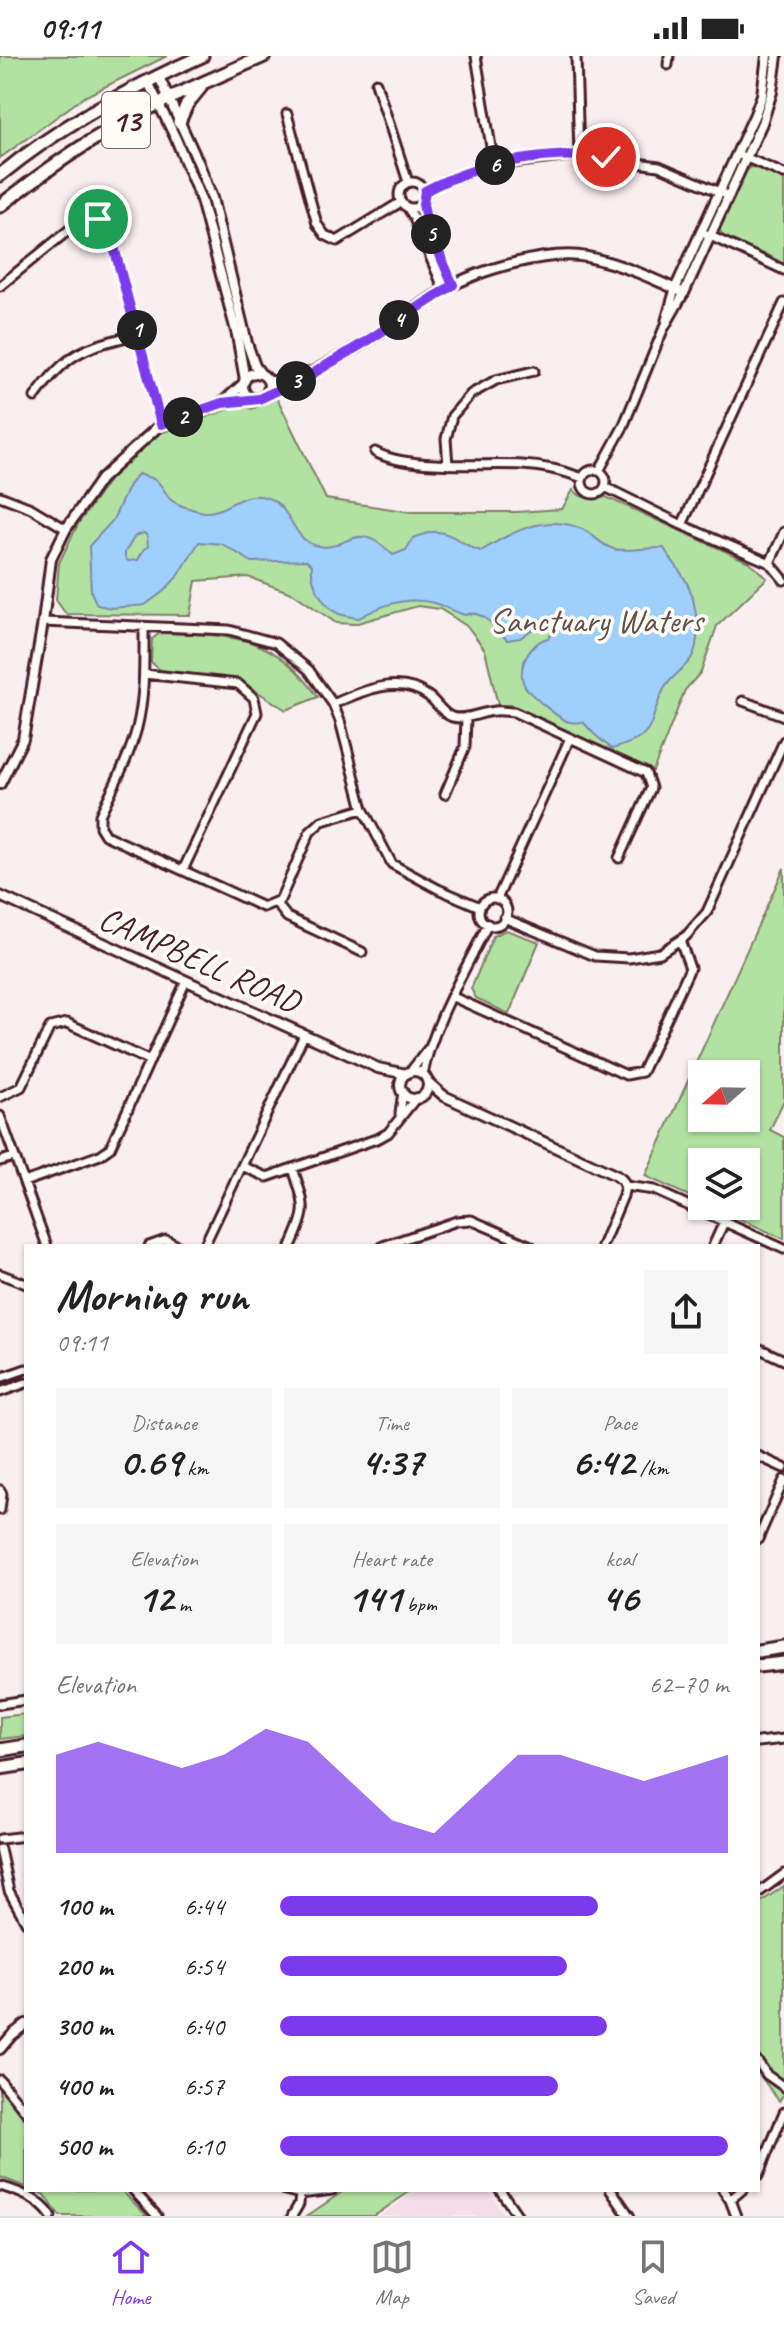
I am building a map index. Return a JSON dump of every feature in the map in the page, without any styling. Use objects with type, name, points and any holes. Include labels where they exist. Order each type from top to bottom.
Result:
[{"type":"main road","name":"13","points":[[0,175],[47,139],[153,79],[202,56]]},
{"type":"main road","name":"13","points":[[0,206],[78,149],[164,101],[264,56]]},
{"type":"main road","points":[[179,122],[192,95],[207,82]]},
{"type":"main road","points":[[760,1651],[784,1647]]},
{"type":"main road","points":[[760,1666],[784,1663]]},
{"type":"main road","points":[[0,1750],[24,1746]]},
{"type":"main road","points":[[0,1768],[24,1764]]},
{"type":"street","points":[[476,56],[494,165]]},
{"type":"street","points":[[576,56],[579,155]]},
{"type":"street","points":[[599,471],[623,427],[705,234],[719,193],[769,83],[767,56]]},
{"type":"street","points":[[705,234],[729,196],[762,123],[777,56]]},
{"type":"street","points":[[153,79],[201,200],[238,322],[255,366],[264,378],[267,394]]},
{"type":"street","points":[[376,83],[408,182]]},
{"type":"street","points":[[164,101],[179,122],[212,198],[238,322],[244,392],[250,398]]},
{"type":"street","points":[[287,114],[317,224],[325,235],[337,241],[404,205],[416,208],[423,204]]},
{"type":"street","points":[[737,154],[784,174]]},
{"type":"street","points":[[425,191],[446,180],[494,165],[579,155],[659,166],[729,196]]},
{"type":"street","points":[[192,178],[202,173]]},
{"type":"street","points":[[408,182],[418,183],[425,191],[423,204],[435,244],[453,285]]},
{"type":"street","points":[[408,182],[399,194],[413,216],[444,290]]},
{"type":"street","points":[[0,286],[80,221],[93,218],[107,225],[161,424]]},
{"type":"street","points":[[705,234],[784,270]]},
{"type":"street","points":[[213,244],[223,242]]},
{"type":"street","points":[[0,784],[23,739],[51,559],[66,529],[101,479],[161,424],[222,403],[259,399],[298,381],[367,341],[453,285],[537,257],[560,254],[586,257],[679,291]]},
{"type":"street","points":[[682,525],[784,303]]},
{"type":"street","points":[[35,397],[55,370],[76,354],[138,334]]},
{"type":"street","points":[[448,465],[446,439],[452,416],[471,394],[496,380],[534,371]]},
{"type":"street","points":[[222,403],[252,374],[298,381]]},
{"type":"street","points":[[375,452],[387,459],[448,465],[526,465],[583,478]]},
{"type":"street","points":[[599,471],[605,477],[605,487],[601,492],[591,494],[584,489],[583,478],[588,472],[599,471]]},
{"type":"street","points":[[605,487],[770,563],[784,580]]},
{"type":"street","points":[[0,496],[31,508],[66,529]]},
{"type":"street","points":[[770,563],[784,532]]},
{"type":"street","points":[[43,622],[229,630],[276,643],[309,670],[333,704],[363,809],[392,864],[480,907]]},
{"type":"street","points":[[144,628],[144,674],[138,724],[100,815],[100,827],[105,835],[263,907],[280,900],[310,832],[322,821],[363,809]]},
{"type":"street","points":[[144,674],[238,684],[254,698],[257,713],[183,870]]},
{"type":"street","points":[[333,704],[371,689],[402,685],[425,693],[446,715],[456,718],[496,711],[514,712],[646,773],[651,788],[619,858]]},
{"type":"street","points":[[743,701],[784,716]]},
{"type":"street","points":[[445,794],[465,747],[466,717]]},
{"type":"street","points":[[497,899],[570,738]]},
{"type":"street","points":[[504,918],[595,956],[629,958],[660,953],[680,940],[707,912],[784,741]]},
{"type":"street","name":"CAMPBELL ROAD","points":[[0,896],[378,1068],[419,1072],[444,1096],[615,1175],[625,1186]]},
{"type":"street","points":[[485,900],[502,901],[506,909],[504,918],[497,924],[488,924],[481,919],[480,907],[485,900]]},
{"type":"street","points":[[276,903],[287,917],[362,952]]},
{"type":"street","points":[[400,1116],[402,1089],[408,1073],[429,1048],[488,924]]},
{"type":"street","points":[[453,997],[626,1075],[642,1072],[690,968],[680,940]]},
{"type":"street","points":[[24,1182],[100,1155],[110,1148],[186,981]]},
{"type":"street","points":[[0,1097],[21,1087],[50,1027],[67,1023],[150,1061]]},
{"type":"street","points":[[205,1244],[304,1035]]},
{"type":"street","points":[[242,1166],[267,1177],[388,1133],[428,1088],[429,1048]]},
{"type":"street","name":"CAMPBELL ROAD","points":[[378,1068],[410,1098],[444,1096]]},
{"type":"street","points":[[0,1116],[46,1244]]},
{"type":"street","points":[[0,1161],[14,1157]]},
{"type":"street","points":[[292,1244],[304,1218],[305,1208],[293,1168]]},
{"type":"street","points":[[603,1244],[625,1186],[654,1190],[784,1249]]},
{"type":"street","points":[[389,1244],[457,1221],[471,1220],[526,1244]]},
{"type":"street","points":[[714,1244],[724,1222]]},
{"type":"street","points":[[155,1244],[166,1240],[174,1244]]},
{"type":"street","points":[[0,1274],[24,1283]]},
{"type":"street","points":[[760,1349],[784,1360]]},
{"type":"street","points":[[0,1378],[24,1370]]},
{"type":"street","points":[[0,1392],[24,1384]]},
{"type":"street","points":[[760,1457],[784,1468]]},
{"type":"street","points":[[760,1534],[784,1480]]},
{"type":"street","points":[[0,1490],[0,1510]]},
{"type":"street","points":[[0,1704],[24,1700]]},
{"type":"street","points":[[760,1742],[784,1739]]},
{"type":"street","points":[[0,1839],[24,1836]]},
{"type":"street","points":[[0,1849],[9,1891],[24,1918]]},
{"type":"street","points":[[760,1892],[784,1874]]},
{"type":"street","points":[[0,2049],[24,2026]]},
{"type":"street","points":[[0,2039],[12,2035]]},
{"type":"street","points":[[760,2065],[767,2075],[784,2087]]},
{"type":"street","points":[[0,2079],[24,2109]]},
{"type":"street","points":[[760,2171],[784,2112]]},
{"type":"street","points":[[0,2186],[35,2200],[51,2216]]},
{"type":"street","points":[[135,2192],[157,2216]]},
{"type":"street","points":[[292,2192],[316,2192]]},
{"type":"street","points":[[501,2192],[518,2216]]},
{"type":"street","points":[[612,2192],[629,2216]]},
{"type":"street","points":[[724,2192],[736,2216]]},
{"type":"street","points":[[730,2200],[740,2192]]},
{"type":"street","points":[[292,2216],[299,2204],[300,2194]]},
{"type":"shaded area","points":[[414,2192],[489,2192],[505,2216],[380,2216]]},
{"type":"green space","points":[[0,56],[167,56],[84,97],[0,158]]},
{"type":"green space","points":[[752,167],[784,179],[784,266],[767,255],[732,244],[720,231],[719,225],[742,173]]},
{"type":"green space","name":"Sanctuary Waters","points":[[277,398],[326,499],[411,512],[516,512],[562,509],[573,490],[588,499],[606,497],[749,562],[767,578],[717,626],[701,672],[685,690],[653,771],[511,705],[498,705],[485,650],[468,627],[440,609],[418,606],[354,624],[336,623],[294,594],[248,577],[196,581],[190,615],[66,614],[56,600],[59,563],[78,524],[113,475],[158,434],[241,405],[252,409]]},
{"type":"green space","points":[[160,633],[229,637],[267,649],[302,676],[318,697],[286,710],[239,680],[160,670],[151,662],[152,639]]},
{"type":"green space","points":[[784,868],[784,1100],[770,1130],[784,1137],[784,1239],[743,1220],[760,1220],[760,1148],[688,1148],[688,1196],[645,1176],[688,1081],[688,1132],[760,1132],[760,1060],[697,1060]]},
{"type":"green space","points":[[506,930],[539,942],[509,1014],[476,998],[471,989],[493,936]]},
{"type":"green space","points":[[24,1714],[24,1736],[0,1739],[0,1717]]},
{"type":"green space","points":[[784,1886],[784,2094],[779,2101],[760,2076],[760,1903]]},
{"type":"green space","points":[[0,2087],[24,2118],[24,2186],[0,2177]]},
{"type":"green space","points":[[38,2192],[123,2192],[147,2216],[60,2216],[45,2195]]},
{"type":"green space","points":[[342,2192],[409,2192],[374,2216],[307,2216]]},
{"type":"water","points":[[138,474],[151,478],[173,501],[204,512],[212,512],[250,496],[268,498],[282,508],[301,536],[314,545],[325,547],[359,537],[368,538],[393,555],[406,550],[413,538],[439,532],[481,551],[517,531],[555,523],[582,529],[614,549],[664,548],[683,575],[691,593],[697,621],[695,649],[689,661],[664,689],[645,734],[612,749],[583,722],[570,722],[560,717],[526,688],[522,673],[526,658],[535,645],[548,638],[557,628],[548,618],[537,621],[536,627],[520,638],[507,640],[477,614],[465,615],[424,601],[395,603],[359,618],[346,616],[333,611],[323,600],[313,579],[312,565],[306,560],[252,562],[222,544],[199,542],[179,575],[145,605],[111,608],[97,605],[91,592],[89,546],[113,520],[129,485]],"holes":[[[144,533],[148,547],[138,560],[128,561],[125,552],[135,536]]]},
{"type":"route","points":[[98,219],[107,225],[110,232],[161,424],[222,403],[264,397],[312,374],[453,285],[427,225],[423,204],[425,191],[446,180],[494,165],[579,155],[606,157]]}]
